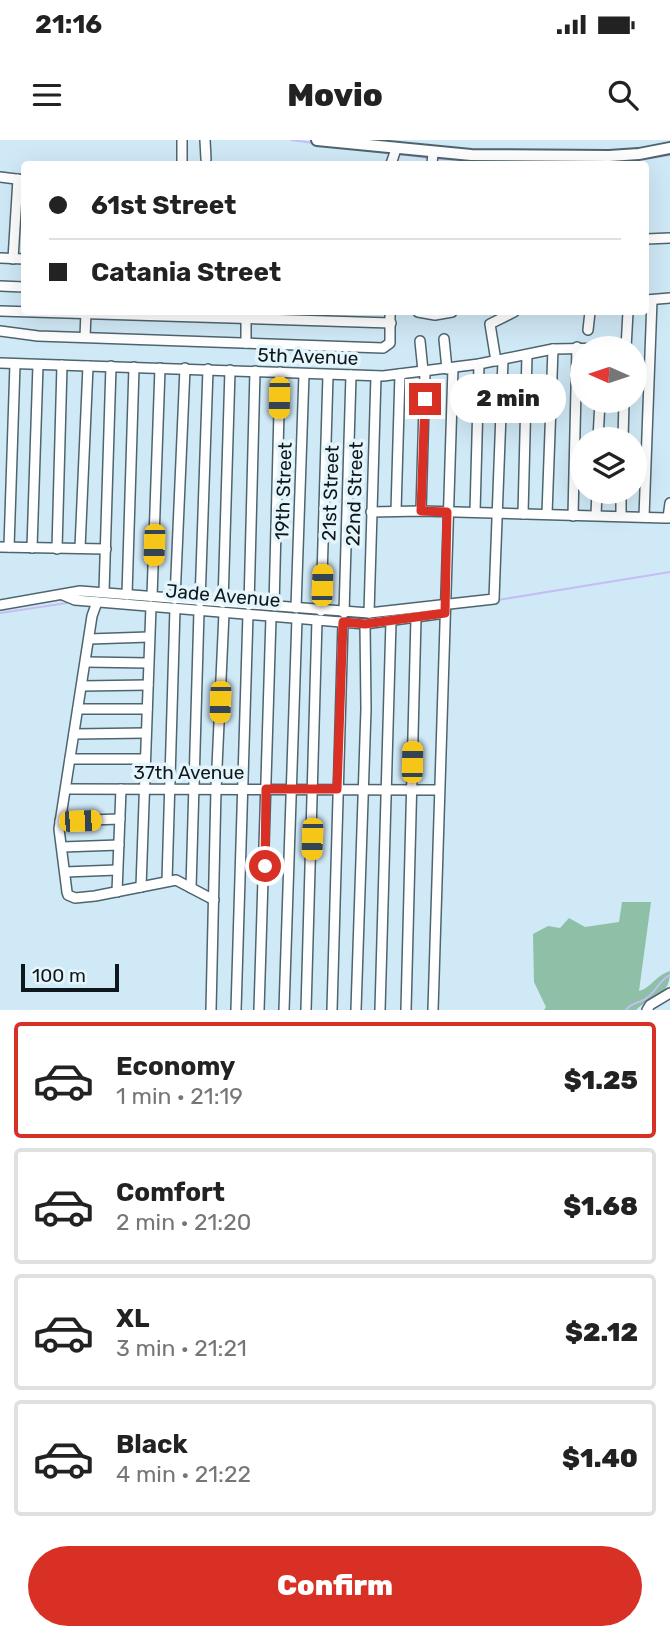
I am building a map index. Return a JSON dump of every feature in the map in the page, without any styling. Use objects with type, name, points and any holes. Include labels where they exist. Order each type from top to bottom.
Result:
[{"type":"main road","points":[[317,140],[396,149],[433,159],[471,155],[609,160],[655,146],[670,148]]},
{"type":"street","points":[[182,140],[182,161]]},
{"type":"street","points":[[205,140],[206,159]]},
{"type":"street","points":[[392,161],[396,149]]},
{"type":"street","points":[[0,177],[21,180],[13,259]]},
{"type":"street","points":[[649,239],[670,237]]},
{"type":"street","points":[[0,258],[21,260]]},
{"type":"street","points":[[0,286],[21,287]]},
{"type":"street","points":[[649,300],[670,298]]},
{"type":"street","points":[[0,311],[21,311]]},
{"type":"street","points":[[85,337],[86,315]]},
{"type":"street","points":[[246,343],[246,315],[391,323]]},
{"type":"street","points":[[0,331],[37,336],[383,348],[388,346],[390,315]]},
{"type":"street","points":[[343,617],[445,609],[492,600],[495,597],[499,361],[490,324],[508,315]]},
{"type":"street","points":[[588,330],[590,315]]},
{"type":"street","points":[[627,336],[628,315]]},
{"type":"street","points":[[644,517],[649,315]]},
{"type":"street","points":[[433,1010],[450,368],[444,340]]},
{"type":"street","points":[[420,341],[424,371],[421,511]]},
{"type":"street","name":"5th Avenue","points":[[0,363],[376,376],[479,364],[570,348]]},
{"type":"street","points":[[547,514],[553,349]]},
{"type":"street","points":[[523,514],[527,355]]},
{"type":"street","points":[[15,364],[4,547],[106,549]]},
{"type":"street","points":[[475,512],[479,364]]},
{"type":"street","points":[[32,548],[38,365]]},
{"type":"street","points":[[57,549],[62,365]]},
{"type":"street","points":[[80,548],[88,366]]},
{"type":"street","points":[[104,592],[111,366]]},
{"type":"street","points":[[127,595],[134,367]]},
{"type":"street","points":[[141,887],[160,368]]},
{"type":"street","points":[[167,881],[185,368]]},
{"type":"street","points":[[191,888],[208,369]]},
{"type":"street","points":[[223,603],[230,370]]},
{"type":"street","points":[[236,1010],[255,371]]},
{"type":"street","points":[[274,606],[280,372]]},
{"type":"street","name":"19th Street","points":[[284,1010],[304,374]]},
{"type":"street","points":[[396,511],[400,374]]},
{"type":"street","points":[[306,1010],[328,375]]},
{"type":"street","name":"21st Street","points":[[332,1010],[351,375]]},
{"type":"street","name":"22nd Street","points":[[369,613],[376,376]]},
{"type":"street","points":[[573,516],[575,413]]},
{"type":"street","points":[[371,512],[644,517],[669,514],[670,503]]},
{"type":"street","points":[[596,504],[596,515]]},
{"type":"street","points":[[621,504],[621,516]]},
{"type":"street","points":[[63,595],[80,591],[104,592],[151,601]]},
{"type":"street","name":"Jade Avenue","points":[[0,605],[63,595],[75,600],[97,602],[151,601],[199,606],[225,613],[249,610],[271,617],[297,613],[343,617],[365,624],[416,618],[445,609]]},
{"type":"street","points":[[97,602],[92,616],[59,829],[67,892],[71,897],[95,896],[176,880],[214,900]]},
{"type":"street","points":[[199,606],[223,603],[249,610],[274,606],[297,613]]},
{"type":"street","points":[[211,1010],[216,789],[225,613]]},
{"type":"street","points":[[260,1010],[271,617]]},
{"type":"street","points":[[406,1010],[416,618]]},
{"type":"street","points":[[380,1010],[391,621]]},
{"type":"street","points":[[356,1010],[366,709],[365,624]]},
{"type":"street","points":[[89,639],[149,637]]},
{"type":"street","points":[[86,662],[148,663]]},
{"type":"street","points":[[82,686],[148,685]]},
{"type":"street","points":[[78,709],[147,709]]},
{"type":"street","points":[[74,734],[146,733]]},
{"type":"street","points":[[70,760],[145,759]]},
{"type":"street","name":"37th Avenue","points":[[66,789],[438,790]]},
{"type":"street","points":[[117,892],[121,789]]},
{"type":"street","points":[[60,821],[120,819]]},
{"type":"street","points":[[62,847],[119,845]]},
{"type":"street","points":[[65,872],[117,870]]},
{"type":"street","points":[[647,1010],[650,1005],[670,993]]},
{"type":"green space","points":[[622,902],[651,902],[639,991],[670,971],[667,987],[636,1010],[544,1010],[546,1007],[534,982],[533,934],[548,926],[560,928],[569,918],[585,927],[619,922]]},
{"type":"waterway","points":[[291,140],[314,143]]},
{"type":"waterway","points":[[361,150],[390,153]]},
{"type":"waterway","points":[[399,154],[428,158]]},
{"type":"waterway","points":[[634,161],[670,155]]},
{"type":"waterway","points":[[437,159],[463,160]]},
{"type":"waterway","points":[[500,160],[541,161]]},
{"type":"waterway","points":[[498,600],[670,572]]},
{"type":"waterway","points":[[79,596],[342,616]]},
{"type":"waterway","points":[[0,613],[67,603]]},
{"type":"waterway","points":[[347,616],[377,618]]},
{"type":"waterway","points":[[626,1010],[649,996],[670,975]]},
{"type":"route","points":[[265,866],[266,789],[337,789],[343,622],[365,624],[445,613],[447,512],[421,511],[425,399]]}]
